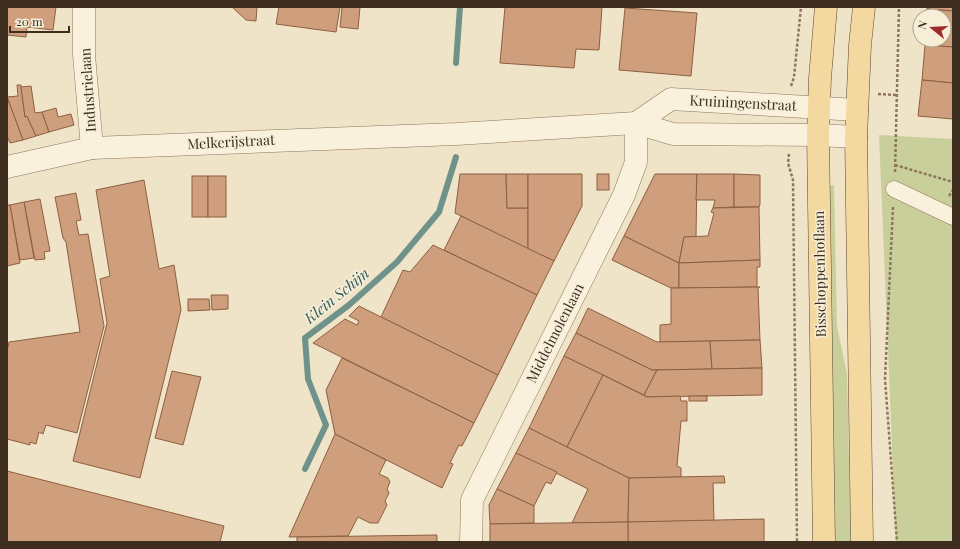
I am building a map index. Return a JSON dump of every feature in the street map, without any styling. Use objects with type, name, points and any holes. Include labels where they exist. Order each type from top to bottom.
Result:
[{"type":"main road","name":"Bisschoppenhoflaan","points":[[824,542],[818,107],[826,7]]},
{"type":"main road","points":[[862,542],[856,137],[864,7]]},
{"type":"street","name":"Industrielaan","points":[[84,7],[84,55],[92,148]]},
{"type":"street","name":"Kruiningenstraat","points":[[636,123],[671,100],[857,110]]},
{"type":"street","name":"Kruiningenstraat","points":[[456,134],[636,123],[673,134],[818,135],[856,137]]},
{"type":"street","name":"Middelmolenlaan","points":[[471,542],[472,500],[624,195],[636,162],[636,123]]},
{"type":"street","name":"Melkerijstraat","points":[[7,167],[92,148],[456,134]]},
{"type":"street","points":[[894,184],[953,217]]},
{"type":"path","points":[[794,77],[800,7]]},
{"type":"path","points":[[896,542],[885,379],[895,165],[899,7]]},
{"type":"path","points":[[789,135],[788,163],[793,180],[797,542]]},
{"type":"path","points":[[895,165],[953,182]]},
{"type":"green space","points":[[879,135],[953,139],[953,542],[896,542]]},
{"type":"green space","points":[[834,185],[837,326],[847,374],[851,542],[834,542],[828,186]]},
{"type":"building","points":[[7,7],[56,7],[53,30],[27,27],[26,37],[7,35]]},
{"type":"building","points":[[232,7],[257,7],[256,21],[246,20]]},
{"type":"building","points":[[279,7],[340,7],[336,32],[276,24]]},
{"type":"building","points":[[342,7],[360,7],[358,29],[340,27]]},
{"type":"building","points":[[505,7],[602,7],[599,50],[576,49],[574,68],[500,63]]},
{"type":"building","points":[[953,7],[953,11],[952,8],[927,8]]},
{"type":"building","points":[[625,8],[697,13],[691,76],[619,70]]},
{"type":"building","points":[[952,11],[953,11],[952,47]]},
{"type":"building","points":[[953,47],[953,83],[922,80],[925,48]]},
{"type":"building","points":[[922,80],[953,83],[953,119],[918,116]]},
{"type":"building","points":[[17,85],[21,85],[25,117],[27,116],[36,136],[23,140],[7,97],[18,96]]},
{"type":"building","points":[[31,86],[35,113],[42,112],[49,132],[36,136],[27,116],[25,117],[21,87]]},
{"type":"building","points":[[7,97],[23,140],[10,143],[7,136]]},
{"type":"building","points":[[56,108],[58,117],[71,114],[74,125],[49,132],[42,112]]},
{"type":"building","points":[[460,174],[506,174],[507,208],[528,208],[528,249],[455,213]]},
{"type":"building","points":[[506,174],[528,174],[528,208],[507,208]]},
{"type":"building","points":[[528,174],[582,174],[582,206],[554,261],[528,249]]},
{"type":"building","points":[[597,174],[609,174],[609,190],[597,190]]},
{"type":"building","points":[[655,174],[697,174],[696,237],[684,237],[679,263],[624,236]]},
{"type":"building","points":[[697,174],[734,174],[734,207],[713,208],[715,200],[696,200]]},
{"type":"building","points":[[734,174],[760,175],[759,207],[734,207]]},
{"type":"building","points":[[192,176],[208,176],[208,217],[192,217]]},
{"type":"building","points":[[208,176],[226,176],[226,217],[208,217]]},
{"type":"building","points":[[144,180],[159,269],[174,265],[181,310],[140,478],[73,461],[107,323],[100,279],[110,276],[96,190]]},
{"type":"building","points":[[76,193],[81,220],[76,221],[79,235],[88,234],[104,326],[77,433],[46,425],[43,434],[39,432],[36,444],[30,442],[30,445],[7,439],[7,351],[9,342],[80,332],[66,242],[63,238],[55,197]]},
{"type":"building","points":[[40,199],[50,251],[44,252],[45,259],[35,260],[24,202]]},
{"type":"building","points":[[24,202],[34,258],[20,260],[10,205]]},
{"type":"building","points":[[7,205],[10,205],[20,263],[7,266]]},
{"type":"building","points":[[759,207],[760,260],[679,263],[684,237],[708,236],[714,213],[711,212],[713,208]]},
{"type":"building","points":[[461,216],[554,261],[537,295],[444,250]]},
{"type":"building","points":[[624,236],[679,263],[679,288],[671,288],[612,260]]},
{"type":"building","points":[[433,245],[537,295],[498,375],[381,317],[403,270],[410,272]]},
{"type":"building","points":[[760,260],[760,267],[757,267],[757,287],[679,288],[679,263]]},
{"type":"building","points":[[760,287],[758,288],[760,340],[660,342],[660,325],[671,324],[671,288]]},
{"type":"building","points":[[211,295],[228,295],[228,309],[212,310]]},
{"type":"building","points":[[188,299],[209,299],[210,310],[188,311]]},
{"type":"building","points":[[359,306],[498,375],[474,423],[313,343],[345,319],[357,325],[359,321],[349,316]]},
{"type":"building","points":[[588,308],[657,342],[710,341],[712,369],[652,370],[576,333]]},
{"type":"building","points":[[576,333],[652,370],[657,370],[644,395],[564,356]]},
{"type":"building","points":[[760,340],[762,368],[712,369],[710,341]]},
{"type":"building","points":[[564,356],[603,375],[567,447],[529,428]]},
{"type":"building","points":[[342,358],[474,423],[462,446],[459,445],[450,463],[453,464],[442,488],[335,434],[326,390]]},
{"type":"building","points":[[762,368],[762,395],[647,397],[644,395],[657,370]]},
{"type":"building","points":[[172,371],[201,377],[183,445],[155,438]]},
{"type":"building","points":[[603,375],[647,397],[680,396],[681,401],[687,401],[687,421],[681,421],[677,466],[681,468],[681,477],[629,478],[567,447]]},
{"type":"building","points":[[689,396],[707,396],[707,401],[689,401]]},
{"type":"building","points":[[529,428],[629,478],[628,522],[572,523],[588,489],[516,453]]},
{"type":"building","points":[[335,434],[386,460],[379,474],[388,478],[390,482],[387,489],[389,493],[385,501],[387,505],[378,523],[370,523],[358,517],[348,536],[289,537]]},
{"type":"building","points":[[516,453],[557,472],[551,484],[546,482],[534,506],[497,489]]},
{"type":"building","points":[[7,471],[224,526],[220,542],[7,542]]},
{"type":"building","points":[[724,476],[725,483],[713,483],[714,521],[628,522],[629,478]]},
{"type":"building","points":[[497,489],[534,506],[534,523],[490,524],[489,505]]},
{"type":"building","points":[[764,519],[764,542],[628,542],[628,522]]},
{"type":"building","points":[[628,522],[628,542],[490,542],[490,524]]},
{"type":"building","points":[[437,535],[437,542],[297,542],[297,537]]},
{"type":"waterway","name":"Klein Schijn","points":[[456,63],[460,7]]},
{"type":"waterway","name":"Klein Schijn","points":[[305,469],[326,425],[308,379],[305,338],[349,305],[397,262],[439,212],[456,157]]}]
